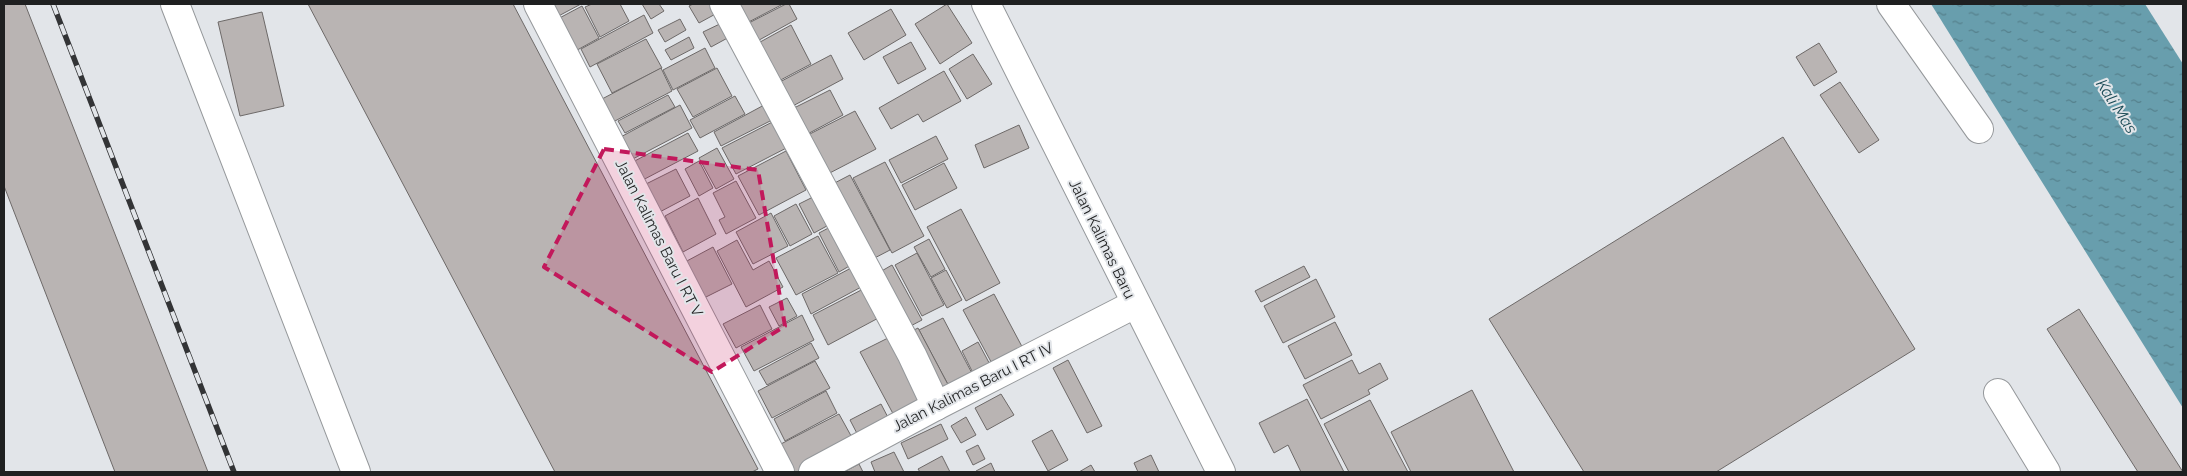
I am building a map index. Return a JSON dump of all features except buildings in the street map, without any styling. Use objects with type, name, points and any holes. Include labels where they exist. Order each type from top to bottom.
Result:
[{"type":"street","points":[[175,4],[356,472]]},
{"type":"street","name":"Jalan Kalimas Baru I RT V","points":[[538,4],[780,472]]},
{"type":"street","points":[[724,4],[912,354],[936,406]]},
{"type":"street","name":"Jalan Kalimas Baru","points":[[986,4],[1221,472]]},
{"type":"street","points":[[1891,4],[1979,129]]},
{"type":"street","name":"Jalan Kalimas Baru I RT IV","points":[[813,472],[936,406],[1135,304]]},
{"type":"street","points":[[1998,393],[2046,472]]},
{"type":"highlighted area","points":[[604,149],[758,170],[785,326],[712,372],[544,267]]},
{"type":"water","name":"Kali Mas","points":[[1931,4],[2145,4],[2183,64],[2183,408]]},
{"type":"railway","points":[[53,4],[234,472]]}]
